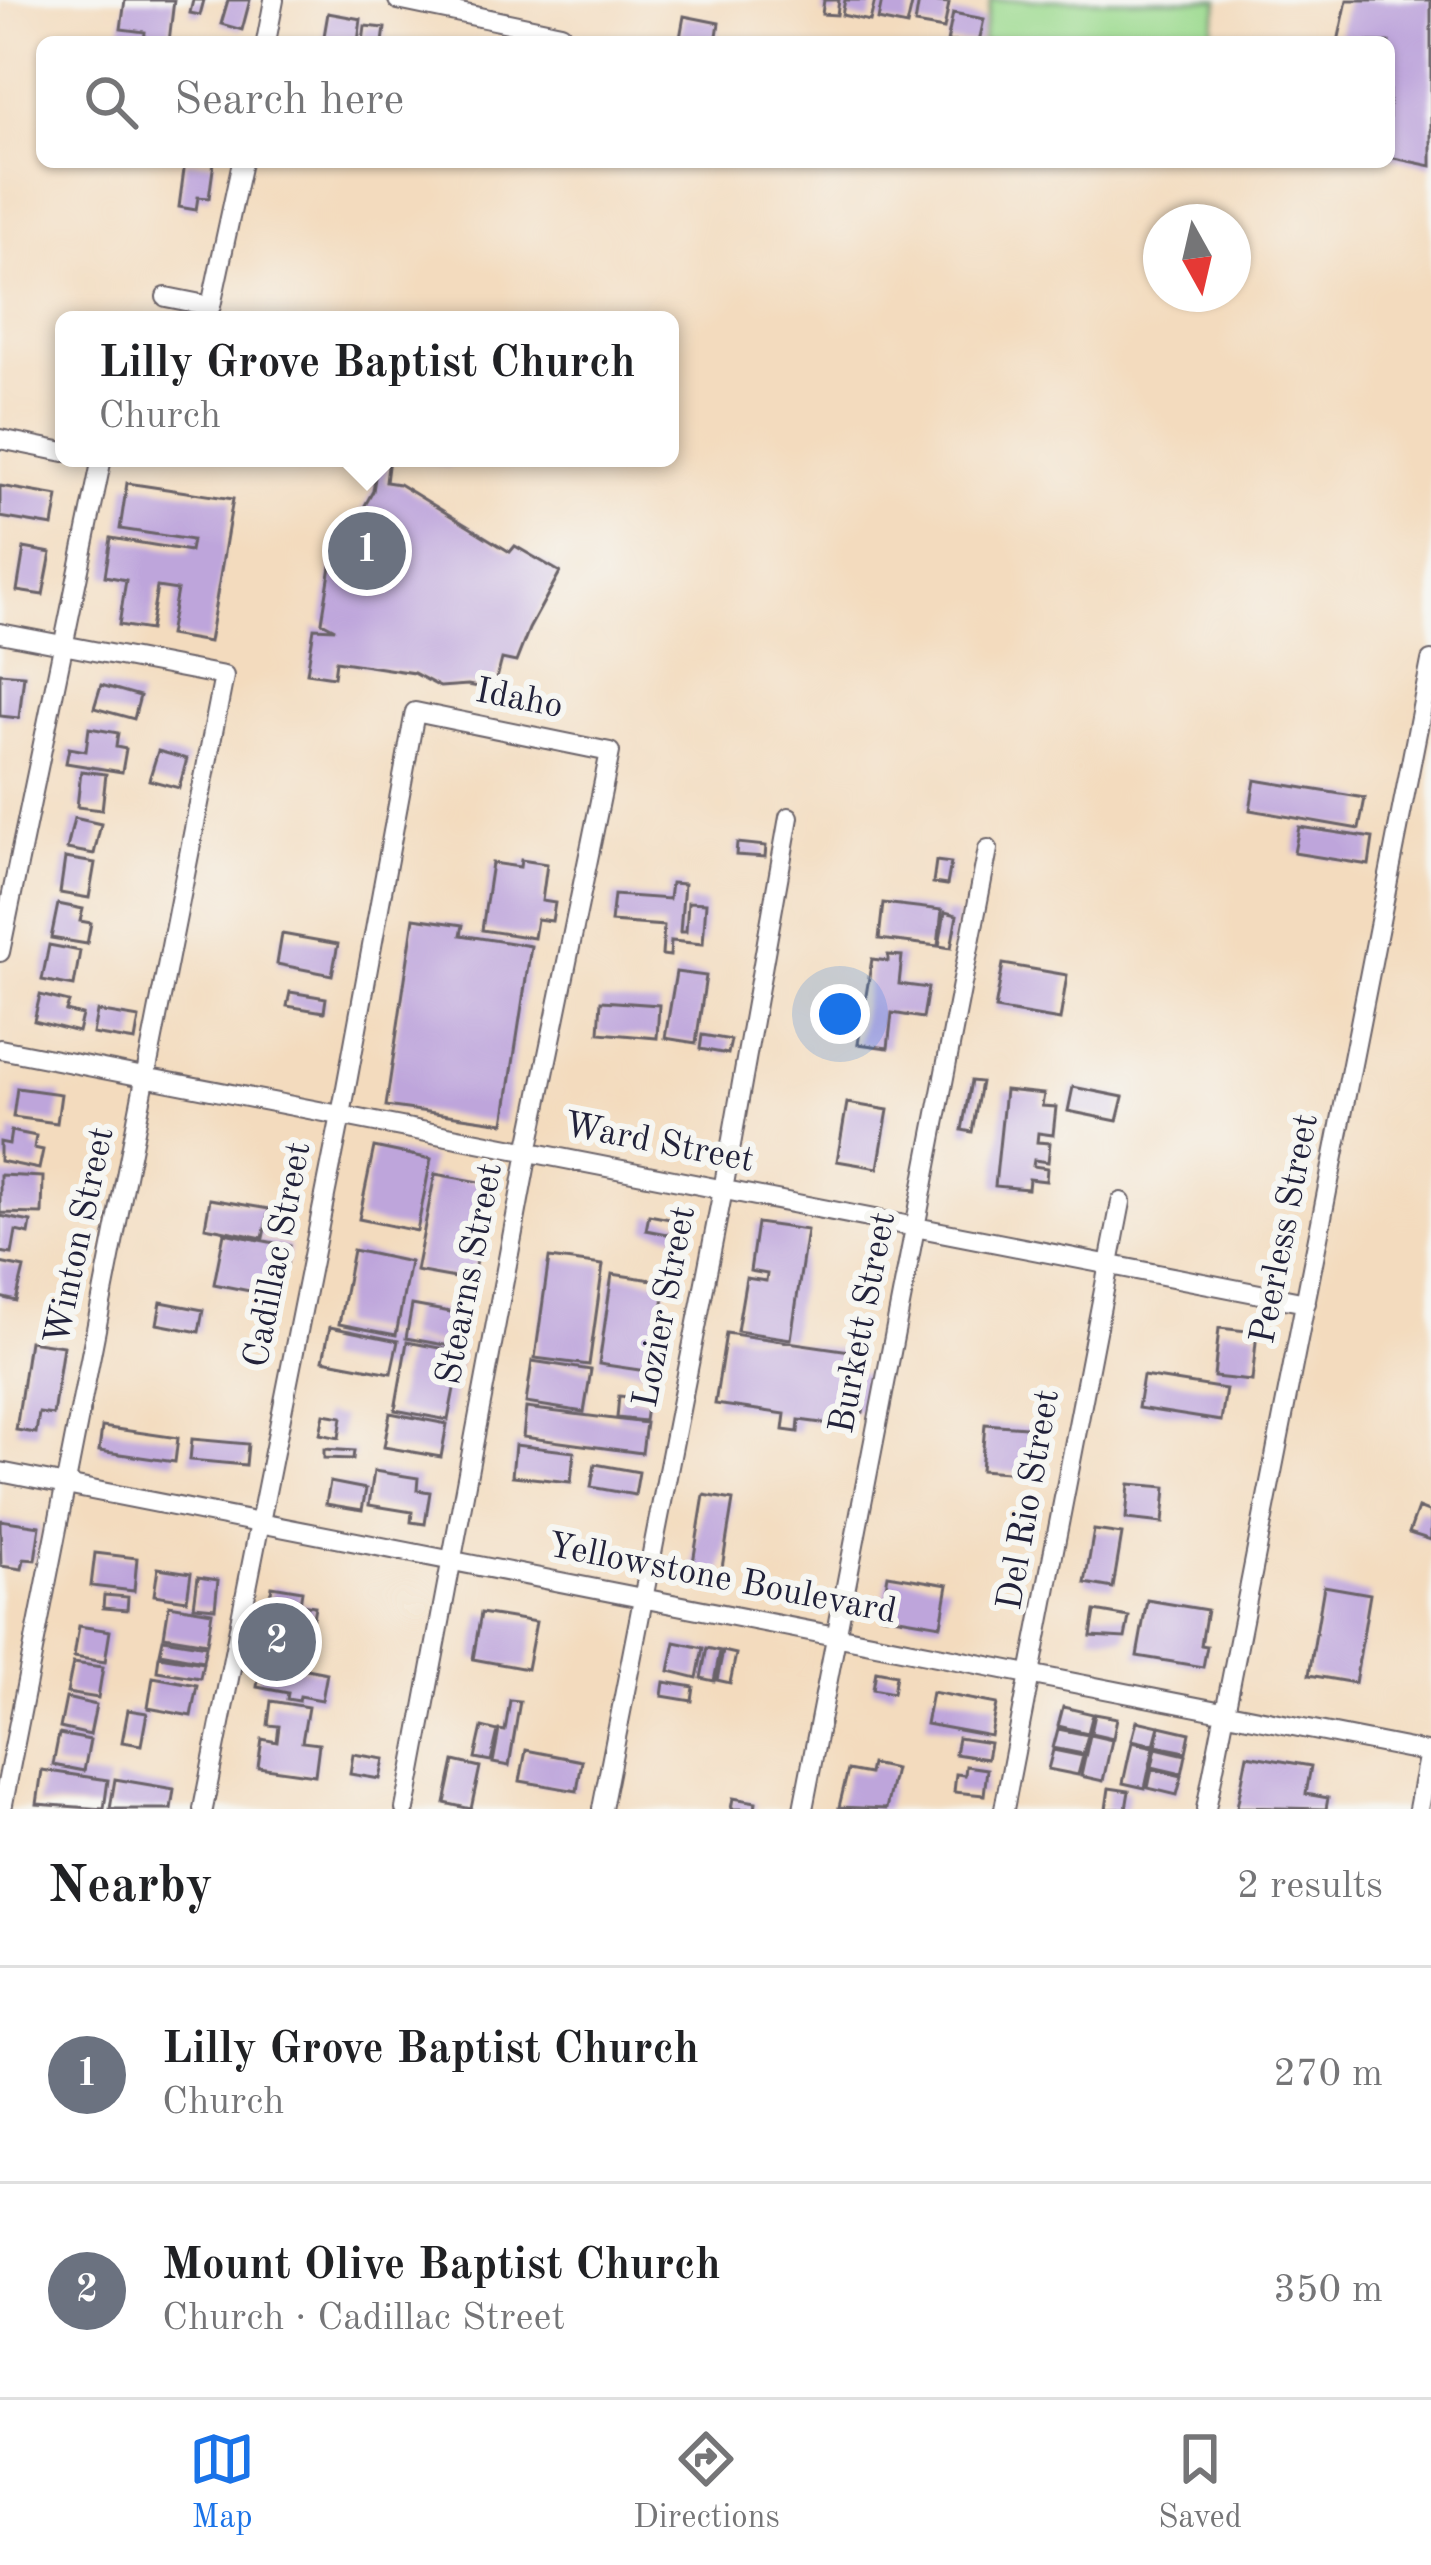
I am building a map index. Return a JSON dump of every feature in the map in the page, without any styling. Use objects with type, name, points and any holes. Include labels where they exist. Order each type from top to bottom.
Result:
[{"type":"street","points":[[267,36],[274,0]]},
{"type":"street","points":[[398,0],[561,34]]},
{"type":"street","points":[[206,311],[241,168]]},
{"type":"street","points":[[166,297],[201,311]]},
{"type":"street","points":[[0,439],[55,450]]},
{"type":"street","points":[[0,952],[96,467]]},
{"type":"street","points":[[0,633],[63,645]]},
{"type":"street","name":"Winton Street","points":[[2,1809],[224,676],[63,645]]},
{"type":"street","name":"Peerless Street","points":[[1206,1809],[1426,710],[1431,661]]},
{"type":"street","name":"Idaho","points":[[415,712],[610,752]]},
{"type":"street","name":"Cadillac Street","points":[[203,1809],[415,712]]},
{"type":"street","name":"Stearns Street","points":[[405,1809],[528,1152],[610,752]]},
{"type":"street","name":"Lozier Street","points":[[602,1809],[723,1190],[789,818]]},
{"type":"street","points":[[0,839],[22,844]]},
{"type":"street","name":"Burkett Street","points":[[803,1809],[988,849]]},
{"type":"street","name":"Ward Street","points":[[0,1048],[1306,1304]]},
{"type":"street","name":"Del Rio Street","points":[[1004,1809],[1121,1202]]},
{"type":"street","name":"Yellowstone Boulevard","points":[[0,1472],[1430,1752]]},
{"type":"street","points":[[1418,1809],[1430,1752]]},
{"type":"green space","points":[[991,0],[1219,0],[1211,36],[983,36]]},
{"type":"building","points":[[125,0],[174,0],[170,36],[121,29]]},
{"type":"building","points":[[193,0],[204,0],[200,15],[190,13]]},
{"type":"building","points":[[228,0],[250,0],[242,30],[221,24]]},
{"type":"building","points":[[824,0],[839,0],[837,15],[822,14]]},
{"type":"building","points":[[845,0],[875,0],[870,21],[842,15]]},
{"type":"building","points":[[882,0],[913,0],[907,26],[878,20]]},
{"type":"building","points":[[919,0],[949,3],[944,29],[915,24]]},
{"type":"building","points":[[1347,0],[1431,0],[1431,166],[1395,158],[1395,36],[1339,36]]},
{"type":"building","points":[[328,13],[361,19],[359,36],[324,36]]},
{"type":"building","points":[[953,13],[984,19],[980,36],[948,36]]},
{"type":"building","points":[[684,16],[719,23],[717,36],[680,36]]},
{"type":"building","points":[[365,26],[385,28],[384,36],[364,36]]},
{"type":"building","points":[[184,168],[213,168],[209,198],[198,197],[196,210],[179,207]]},
{"type":"building","points":[[377,467],[388,467],[386,482],[399,484],[510,552],[515,546],[560,572],[516,662],[502,659],[494,690],[440,687],[414,673],[336,661],[334,677],[307,673],[314,628],[335,629],[322,622],[331,566],[373,491]]},
{"type":"building","points":[[127,483],[233,499],[209,642],[169,635],[177,590],[157,587],[150,630],[119,625],[126,580],[105,576],[111,538],[190,551],[192,540],[120,529]]},
{"type":"building","points":[[0,486],[58,496],[53,526],[0,517]]},
{"type":"building","points":[[24,548],[51,553],[43,595],[17,591]]},
{"type":"building","points":[[0,673],[24,675],[19,718],[0,716]]},
{"type":"building","points":[[101,685],[140,696],[134,719],[94,708]]},
{"type":"building","points":[[89,728],[118,733],[116,747],[126,749],[122,772],[66,763],[69,748],[86,751]]},
{"type":"building","points":[[158,751],[187,759],[179,788],[149,780]]},
{"type":"building","points":[[81,771],[106,774],[102,810],[77,807]]},
{"type":"building","points":[[1255,780],[1365,798],[1359,829],[1250,810]]},
{"type":"building","points":[[74,818],[101,824],[94,854],[67,849]]},
{"type":"building","points":[[1299,827],[1373,838],[1369,865],[1294,853]]},
{"type":"building","points":[[737,843],[766,846],[765,857],[736,855]]},
{"type":"building","points":[[65,858],[95,863],[89,898],[60,893]]},
{"type":"building","points":[[521,860],[547,864],[542,901],[555,903],[552,921],[537,919],[534,938],[482,930],[492,863],[520,867]]},
{"type":"building","points":[[936,861],[951,863],[947,885],[933,883]]},
{"type":"building","points":[[671,883],[684,884],[680,932],[686,932],[688,902],[706,903],[703,944],[671,941],[670,956],[662,955],[664,926],[611,922],[614,895],[669,899]]},
{"type":"building","points":[[883,903],[942,910],[938,946],[879,939]]},
{"type":"building","points":[[58,904],[83,909],[80,921],[91,923],[87,944],[51,938]]},
{"type":"building","points":[[945,912],[957,915],[951,948],[939,946]]},
{"type":"building","points":[[414,918],[463,925],[461,935],[531,946],[504,1123],[386,1106]]},
{"type":"building","points":[[282,934],[338,944],[332,975],[277,964]]},
{"type":"building","points":[[49,945],[80,951],[74,986],[42,980]]},
{"type":"building","points":[[888,955],[902,956],[899,984],[928,988],[923,1018],[892,1013],[888,1048],[858,1044],[872,959],[888,961]]},
{"type":"building","points":[[1003,964],[1067,975],[1060,1020],[995,1009]]},
{"type":"building","points":[[676,972],[706,976],[696,1043],[665,1038]]},
{"type":"building","points":[[290,992],[326,998],[324,1012],[287,1006]]},
{"type":"building","points":[[40,995],[69,1002],[66,1011],[82,1015],[78,1032],[34,1021]]},
{"type":"building","points":[[601,1001],[659,1005],[657,1038],[599,1033]]},
{"type":"building","points":[[97,1011],[139,1018],[135,1041],[93,1034]]},
{"type":"building","points":[[702,1035],[731,1040],[728,1054],[700,1049]]},
{"type":"building","points":[[971,1081],[981,1082],[972,1132],[962,1130]]},
{"type":"building","points":[[1073,1087],[1123,1097],[1117,1121],[1068,1111]]},
{"type":"building","points":[[17,1088],[61,1094],[57,1123],[13,1117]]},
{"type":"building","points":[[1005,1090],[1044,1094],[1042,1106],[1056,1107],[1053,1135],[1038,1133],[1037,1142],[1050,1143],[1048,1162],[1034,1160],[1033,1166],[1047,1168],[1046,1181],[1029,1179],[1028,1189],[995,1186]]},
{"type":"building","points":[[847,1103],[888,1110],[878,1168],[837,1161]]},
{"type":"building","points":[[11,1131],[36,1136],[34,1148],[43,1150],[39,1169],[0,1161],[0,1142],[9,1144]]},
{"type":"building","points":[[374,1147],[431,1159],[417,1231],[359,1219]]},
{"type":"building","points":[[435,1174],[491,1184],[472,1281],[416,1271]]},
{"type":"building","points":[[0,1175],[43,1177],[42,1214],[0,1213]]},
{"type":"building","points":[[210,1199],[269,1209],[263,1238],[205,1227]]},
{"type":"building","points":[[649,1215],[680,1221],[677,1236],[646,1230]]},
{"type":"building","points":[[0,1216],[31,1222],[29,1234],[16,1231],[12,1254],[0,1252]]},
{"type":"building","points":[[757,1223],[807,1230],[791,1339],[737,1331],[746,1278],[766,1281],[767,1274],[750,1271]]},
{"type":"building","points":[[224,1233],[290,1246],[287,1265],[272,1262],[265,1294],[214,1284]]},
{"type":"building","points":[[353,1250],[410,1262],[396,1335],[339,1324]]},
{"type":"building","points":[[549,1258],[603,1265],[589,1365],[535,1358]]},
{"type":"building","points":[[0,1263],[24,1268],[16,1301],[0,1297]]},
{"type":"building","points":[[612,1274],[666,1282],[653,1372],[599,1364]]},
{"type":"building","points":[[161,1302],[203,1310],[199,1332],[157,1324]]},
{"type":"building","points":[[412,1305],[467,1315],[461,1348],[406,1338]]},
{"type":"building","points":[[330,1327],[398,1341],[391,1373],[323,1360]]},
{"type":"building","points":[[1219,1328],[1257,1332],[1252,1381],[1214,1377]]},
{"type":"building","points":[[726,1333],[857,1352],[854,1373],[868,1374],[863,1412],[846,1410],[844,1426],[799,1420],[798,1432],[783,1430],[785,1414],[715,1404]]},
{"type":"building","points":[[29,1341],[63,1346],[53,1415],[39,1413],[36,1433],[16,1430]]},
{"type":"building","points":[[407,1342],[461,1352],[448,1420],[395,1410]]},
{"type":"building","points":[[532,1361],[591,1370],[584,1412],[526,1403]]},
{"type":"building","points":[[1143,1376],[1226,1389],[1221,1421],[1138,1408]]},
{"type":"building","points":[[619,1396],[648,1399],[645,1421],[617,1418]]},
{"type":"building","points":[[526,1408],[646,1423],[642,1453],[523,1437]]},
{"type":"building","points":[[390,1413],[447,1424],[441,1457],[384,1447]]},
{"type":"building","points":[[324,1414],[342,1417],[339,1438],[320,1434]]},
{"type":"building","points":[[985,1424],[1038,1428],[1034,1474],[981,1470]]},
{"type":"building","points":[[102,1427],[178,1438],[175,1462],[99,1451]]},
{"type":"building","points":[[192,1439],[248,1444],[246,1465],[190,1460]]},
{"type":"building","points":[[515,1445],[574,1452],[571,1482],[512,1476]]},
{"type":"building","points":[[324,1449],[354,1451],[353,1459],[324,1458]]},
{"type":"building","points":[[595,1464],[639,1472],[635,1495],[591,1487]]},
{"type":"building","points":[[374,1471],[418,1478],[417,1490],[430,1492],[425,1524],[411,1522],[412,1512],[369,1505]]},
{"type":"building","points":[[330,1482],[366,1489],[362,1510],[326,1504]]},
{"type":"building","points":[[1129,1484],[1166,1487],[1163,1523],[1126,1519]]},
{"type":"building","points":[[704,1495],[733,1500],[721,1574],[692,1569]]},
{"type":"building","points":[[1418,1508],[1431,1513],[1431,1540],[1409,1533]]},
{"type":"building","points":[[0,1520],[40,1526],[35,1560],[24,1559],[22,1569],[1,1566]]},
{"type":"building","points":[[1094,1530],[1122,1534],[1113,1588],[1085,1583]]},
{"type":"building","points":[[95,1553],[137,1558],[134,1591],[91,1586]]},
{"type":"building","points":[[158,1568],[191,1573],[187,1600],[154,1595]]},
{"type":"building","points":[[888,1575],[948,1585],[941,1625],[881,1615]]},
{"type":"building","points":[[198,1577],[218,1580],[215,1608],[194,1606]]},
{"type":"building","points":[[272,1586],[302,1591],[300,1604],[315,1606],[313,1618],[294,1615],[285,1665],[327,1673],[322,1700],[287,1699],[288,1693],[257,1687]]},
{"type":"building","points":[[1324,1586],[1370,1594],[1355,1683],[1309,1675]]},
{"type":"building","points":[[104,1595],[128,1597],[127,1610],[103,1608]]},
{"type":"building","points":[[1147,1600],[1207,1610],[1203,1667],[1137,1656]]},
{"type":"building","points":[[169,1605],[212,1612],[207,1643],[164,1636]]},
{"type":"building","points":[[1095,1611],[1129,1617],[1125,1638],[1091,1636]]},
{"type":"building","points":[[481,1613],[536,1622],[527,1669],[473,1659]]},
{"type":"building","points":[[79,1626],[110,1631],[105,1662],[74,1657]]},
{"type":"building","points":[[163,1639],[206,1646],[203,1661],[160,1653]]},
{"type":"building","points":[[675,1642],[703,1648],[697,1678],[669,1671]]},
{"type":"building","points":[[707,1648],[720,1651],[714,1681],[701,1678]]},
{"type":"building","points":[[723,1651],[736,1654],[730,1683],[717,1680]]},
{"type":"building","points":[[159,1656],[203,1663],[200,1678],[157,1671]]},
{"type":"building","points":[[73,1663],[103,1667],[98,1698],[67,1693]]},
{"type":"building","points":[[876,1671],[896,1675],[893,1693],[873,1689]]},
{"type":"building","points":[[153,1677],[197,1685],[191,1716],[148,1708]]},
{"type":"building","points":[[664,1682],[694,1687],[692,1701],[662,1696]]},
{"type":"building","points":[[932,1692],[997,1704],[991,1736],[926,1724]]},
{"type":"building","points":[[66,1698],[96,1705],[90,1735],[60,1728]]},
{"type":"building","points":[[510,1700],[520,1701],[509,1766],[493,1763]]},
{"type":"building","points":[[271,1701],[308,1707],[302,1742],[319,1744],[315,1775],[258,1767],[262,1739],[277,1742],[279,1726],[268,1725]]},
{"type":"building","points":[[1063,1707],[1093,1714],[1088,1733],[1058,1726]]},
{"type":"building","points":[[128,1710],[147,1713],[141,1745],[122,1742]]},
{"type":"building","points":[[1095,1714],[1117,1718],[1113,1738],[1091,1733]]},
{"type":"building","points":[[1137,1721],[1159,1726],[1154,1745],[1132,1740]]},
{"type":"building","points":[[1160,1726],[1190,1733],[1186,1752],[1156,1746]]},
{"type":"building","points":[[482,1727],[498,1731],[491,1761],[475,1758]]},
{"type":"building","points":[[1058,1729],[1088,1735],[1083,1754],[1053,1748]]},
{"type":"building","points":[[59,1734],[90,1740],[84,1771],[53,1765]]},
{"type":"building","points":[[1090,1735],[1112,1740],[1103,1781],[1081,1776]]},
{"type":"building","points":[[958,1738],[990,1743],[987,1759],[955,1754]]},
{"type":"building","points":[[1132,1742],[1154,1747],[1145,1788],[1123,1783]]},
{"type":"building","points":[[1156,1748],[1186,1755],[1182,1774],[1152,1767]]},
{"type":"building","points":[[526,1750],[582,1761],[577,1791],[520,1781]]},
{"type":"building","points":[[1053,1750],[1083,1756],[1078,1775],[1048,1769]]},
{"type":"building","points":[[353,1754],[384,1759],[380,1779],[350,1774]]},
{"type":"building","points":[[1247,1755],[1311,1766],[1306,1794],[1328,1798],[1326,1809],[1237,1807]]},
{"type":"building","points":[[454,1761],[480,1767],[471,1809],[445,1803]]},
{"type":"building","points":[[871,1764],[895,1769],[886,1809],[839,1807],[848,1770],[869,1774]]},
{"type":"building","points":[[966,1766],[987,1769],[984,1795],[954,1792],[956,1774],[965,1775]]},
{"type":"building","points":[[1152,1769],[1182,1776],[1177,1795],[1148,1788]]},
{"type":"building","points":[[42,1770],[108,1780],[104,1809],[37,1804]]},
{"type":"building","points":[[115,1779],[174,1789],[171,1809],[110,1809]]},
{"type":"building","points":[[1109,1788],[1129,1791],[1126,1809],[1106,1809]]},
{"type":"building","points":[[733,1798],[756,1802],[755,1809],[731,1809]]},
{"type":"place","name":"Lilly Grove Baptist Church","points":[[367,551]]},
{"type":"place","name":"Mount Olive Baptist Church","points":[[277,1642]]}]
